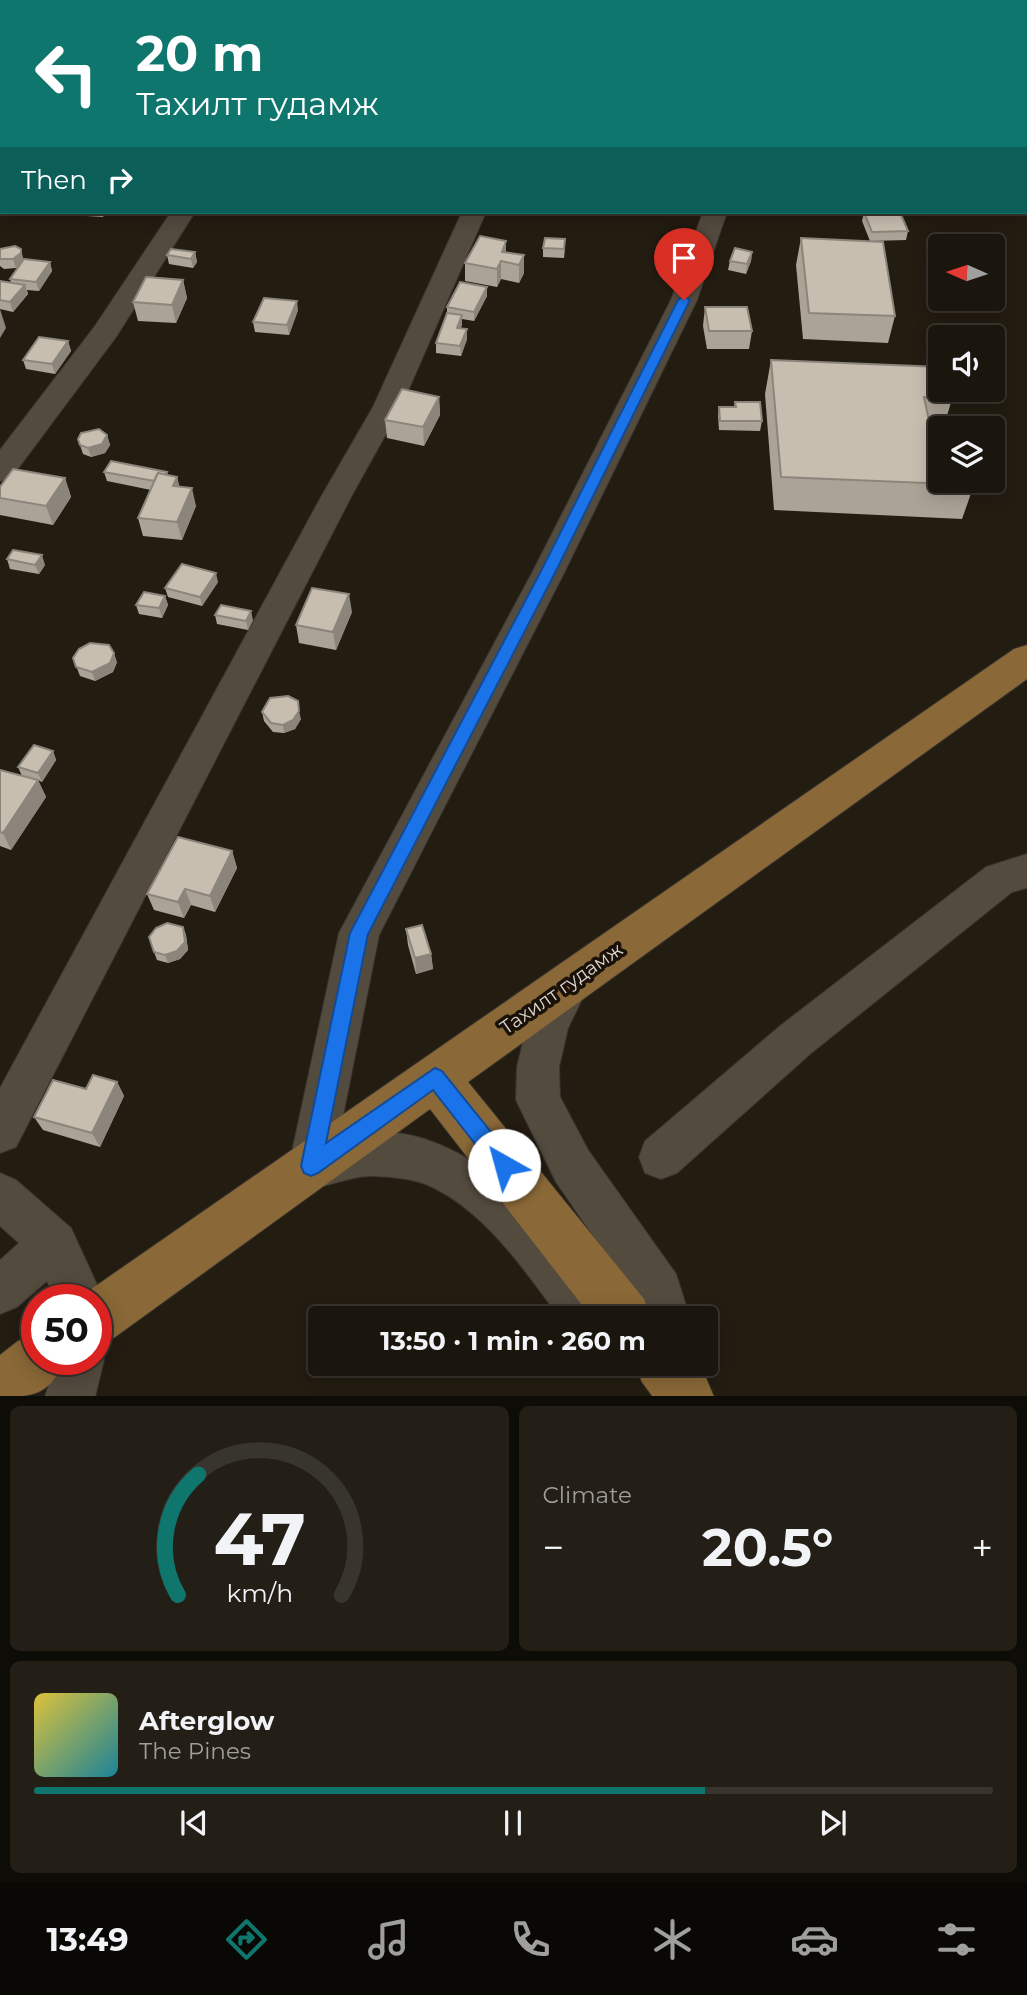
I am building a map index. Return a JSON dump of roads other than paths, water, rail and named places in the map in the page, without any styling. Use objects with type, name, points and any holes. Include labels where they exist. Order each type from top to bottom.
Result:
[{"type":"main road","name":"Тахилт гудамж","points":[[112,1307],[1027,659]]},
{"type":"main road","points":[[435,1077],[616,1306]]},
{"type":"main road","points":[[0,1388],[21,1372]]},
{"type":"main road","points":[[671,1376],[687,1396]]},
{"type":"street","points":[[0,471],[106,331],[182,214]]},
{"type":"street","points":[[0,1132],[336,497],[387,408],[473,214]]},
{"type":"street","points":[[580,1306],[500,1207],[461,1175],[422,1161],[391,1155],[362,1154],[311,1166],[359,933],[549,571],[684,300],[714,214]]},
{"type":"street","points":[[661,1157],[795,1040],[1000,878],[1027,871]]},
{"type":"street","points":[[570,982],[548,1025],[538,1067],[538,1100],[572,1166],[659,1292],[663,1306]]},
{"type":"street","points":[[0,1195],[55,1244],[73,1284]]},
{"type":"street","points":[[0,1290],[55,1244]]},
{"type":"street","points":[[70,1396],[76,1375]]},
{"type":"street","points":[[659,1376],[687,1396]]},
{"type":"street","points":[[682,1376],[687,1396]]}]
